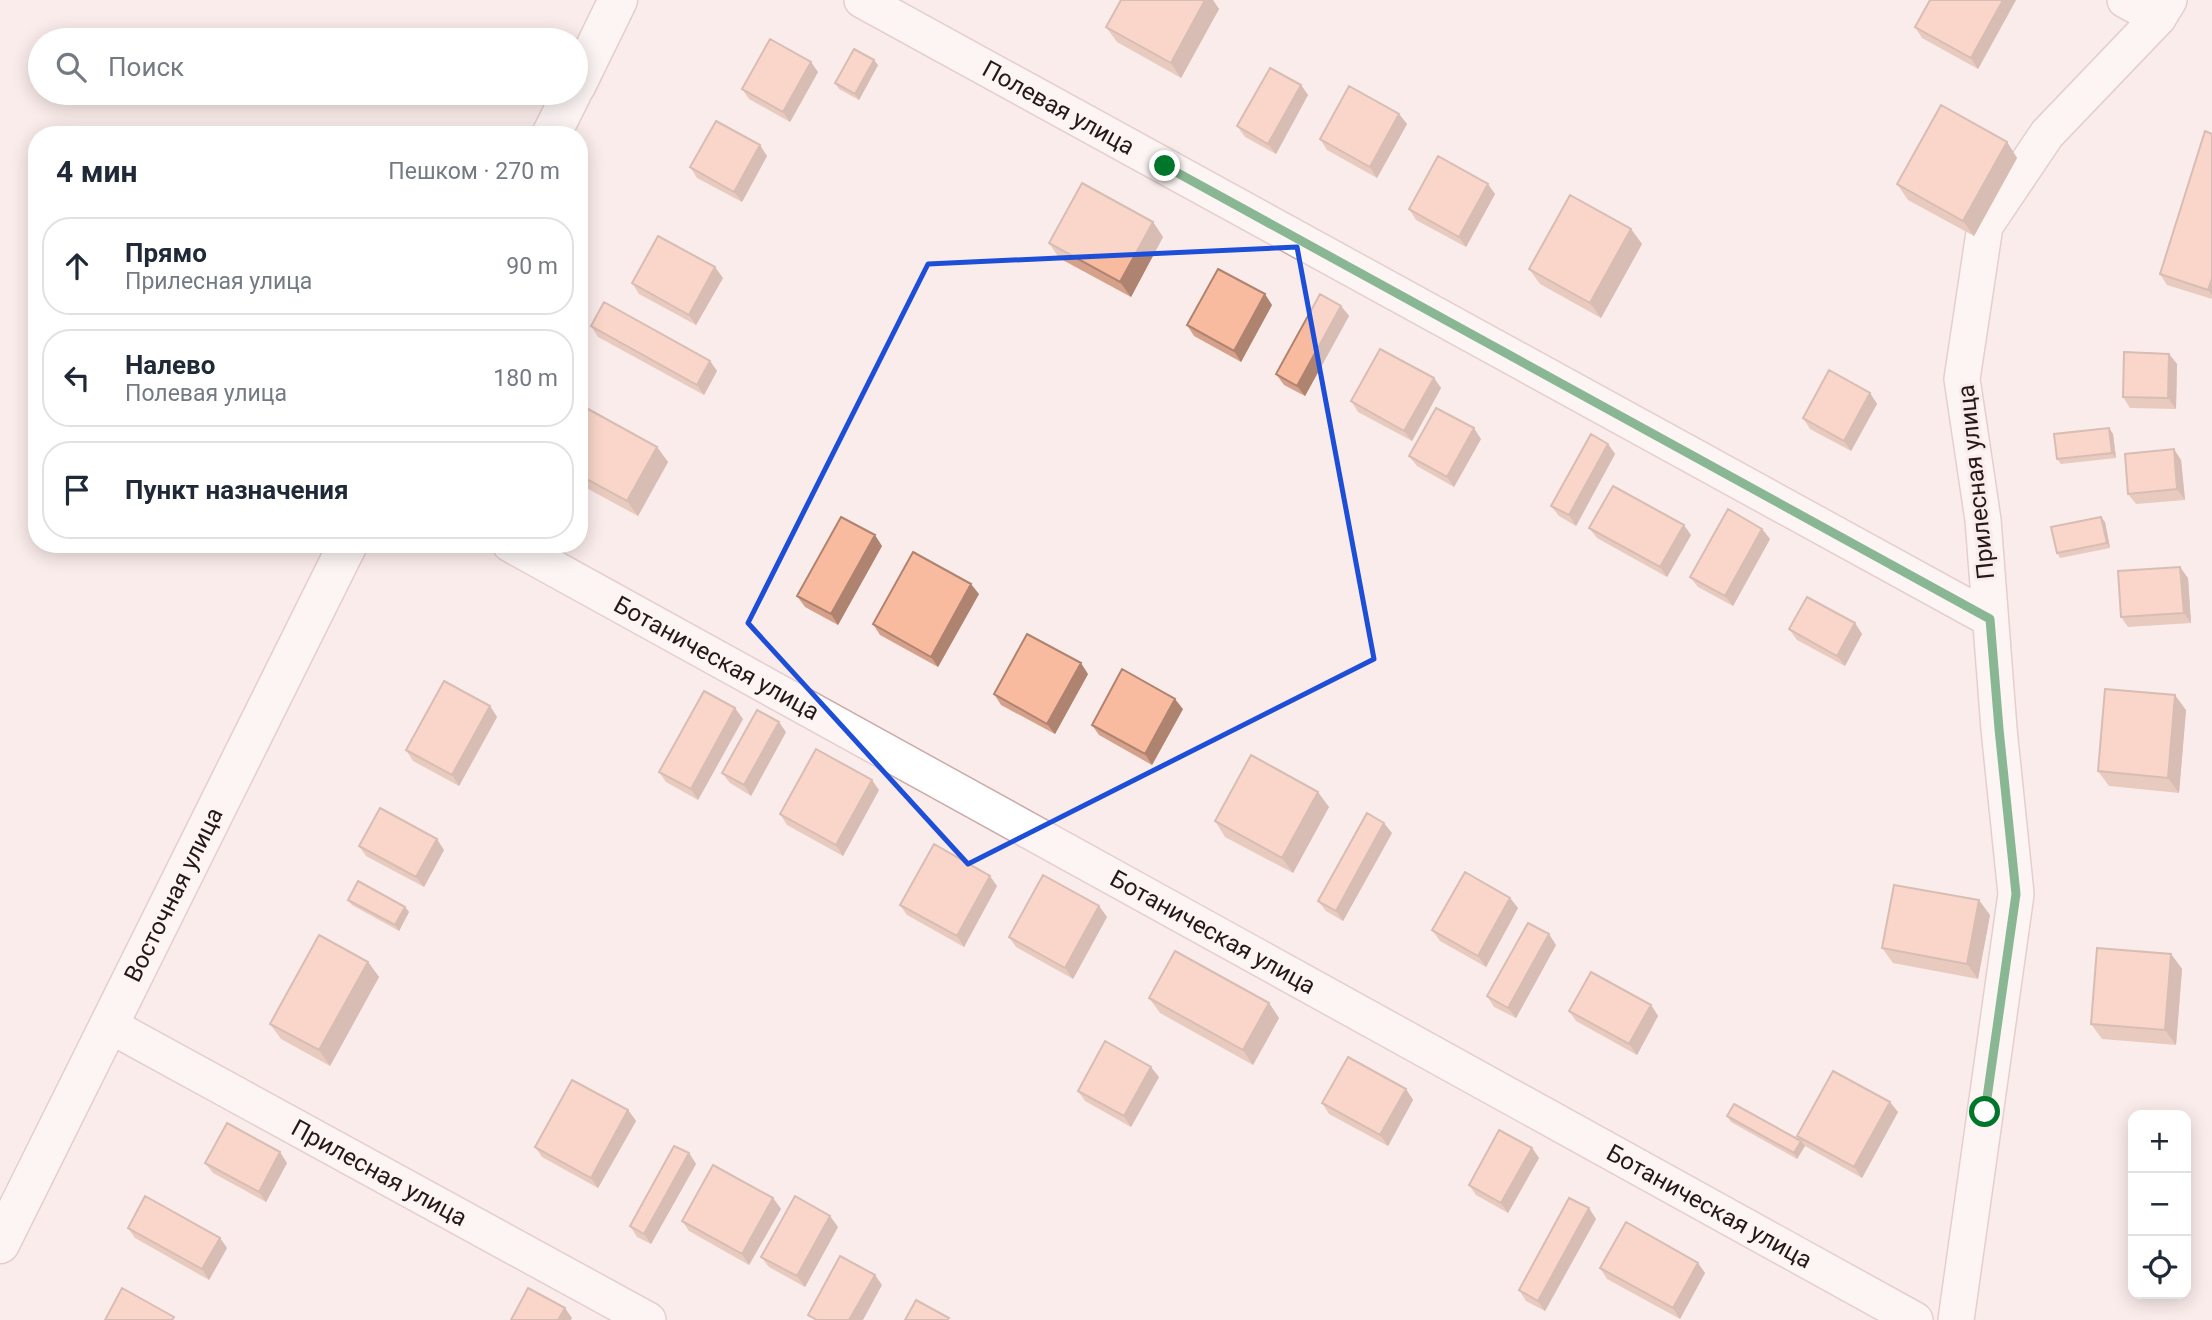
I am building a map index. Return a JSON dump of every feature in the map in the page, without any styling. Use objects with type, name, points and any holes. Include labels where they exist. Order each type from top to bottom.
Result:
[{"type":"street","points":[[588,61],[618,0]]},
{"type":"street","name":"Полевая улица","points":[[862,0],[1990,619]]},
{"type":"street","points":[[2126,0],[2163,9]]},
{"type":"street","name":"Прилесная улица","points":[[1956,1320],[2016,894],[1999,729],[1983,520],[1962,379],[1985,226],[2047,134],[2163,9]]},
{"type":"street","points":[[556,126],[566,105]]},
{"type":"street","name":"Восточная улица","points":[[0,1244],[344,553]]},
{"type":"street","name":"Ботаническая улица","points":[[526,553],[1915,1320]]},
{"type":"street","name":"Прилесная улица","points":[[109,1025],[649,1320]]},
{"type":"highlighted area","points":[[1297,247],[1374,659],[968,864],[748,623],[928,264]]},
{"type":"building","points":[[1121,0],[1205,0],[1171,63],[1106,27]]},
{"type":"building","points":[[1930,0],[2003,0],[1971,58],[1915,27]]},
{"type":"building","points":[[770,39],[811,62],[783,112],[742,89]]},
{"type":"building","points":[[854,49],[874,60],[855,94],[835,83]]},
{"type":"building","points":[[1270,68],[1301,85],[1268,144],[1237,126]]},
{"type":"building","points":[[1349,86],[1399,114],[1370,167],[1320,139]]},
{"type":"building","points":[[1941,105],[2007,142],[1963,221],[1897,184]]},
{"type":"building","points":[[716,121],[760,145],[734,192],[690,167]]},
{"type":"building","points":[[2205,131],[2212,134],[2212,278],[2208,290],[2160,274]]},
{"type":"building","points":[[1438,156],[1488,184],[1459,237],[1409,209]]},
{"type":"building","points":[[1082,183],[1153,222],[1120,282],[1049,243]]},
{"type":"building","points":[[1570,195],[1631,229],[1590,303],[1529,269]]},
{"type":"building","points":[[658,236],[715,267],[689,315],[632,283]]},
{"type":"building","points":[[1218,269],[1265,294],[1234,351],[1187,325]]},
{"type":"building","points":[[1320,294],[1341,306],[1297,386],[1276,374]]},
{"type":"building","points":[[604,302],[710,361],[697,385],[591,326]]},
{"type":"building","points":[[1380,349],[1434,378],[1404,431],[1351,401]]},
{"type":"building","points":[[2124,352],[2169,354],[2168,398],[2123,397]]},
{"type":"building","points":[[1829,370],[1870,393],[1844,441],[1803,418]]},
{"type":"building","points":[[1436,408],[1474,428],[1447,477],[1409,456]]},
{"type":"building","points":[[588,409],[657,447],[627,501],[588,480]]},
{"type":"building","points":[[2109,428],[2112,453],[2057,459],[2054,434]]},
{"type":"building","points":[[1591,434],[1608,444],[1569,515],[1551,506]]},
{"type":"building","points":[[2174,449],[2177,489],[2128,494],[2125,454]]},
{"type":"building","points":[[1613,486],[1684,525],[1660,567],[1589,528]]},
{"type":"building","points":[[1728,509],[1762,529],[1725,596],[1690,577]]},
{"type":"building","points":[[841,517],[875,535],[831,614],[797,596]]},
{"type":"building","points":[[2101,517],[2107,543],[2057,553],[2051,527]]},
{"type":"building","points":[[913,552],[971,584],[931,657],[873,624]]},
{"type":"building","points":[[2180,567],[2184,613],[2121,617],[2118,571]]},
{"type":"building","points":[[1807,597],[1855,623],[1837,656],[1789,629]]},
{"type":"building","points":[[1027,634],[1081,663],[1047,724],[994,694]]},
{"type":"building","points":[[1122,669],[1175,699],[1145,754],[1092,725]]},
{"type":"building","points":[[444,681],[490,706],[452,775],[406,750]]},
{"type":"building","points":[[2105,689],[2175,695],[2168,778],[2098,771]]},
{"type":"building","points":[[704,691],[735,708],[691,789],[659,772]]},
{"type":"building","points":[[757,710],[779,722],[744,785],[722,773]]},
{"type":"building","points":[[816,749],[872,780],[836,845],[780,814]]},
{"type":"building","points":[[1251,755],[1318,792],[1282,858],[1215,821]]},
{"type":"building","points":[[380,808],[437,839],[416,877],[359,846]]},
{"type":"building","points":[[1367,813],[1384,823],[1336,911],[1318,901]]},
{"type":"building","points":[[934,844],[990,876],[957,936],[900,905]]},
{"type":"building","points":[[1465,872],[1510,898],[1478,956],[1432,930]]},
{"type":"building","points":[[1043,875],[1099,906],[1065,968],[1009,937]]},
{"type":"building","points":[[358,881],[405,907],[395,925],[348,900]]},
{"type":"building","points":[[1894,885],[1979,900],[1967,964],[1882,948]]},
{"type":"building","points":[[1528,923],[1549,934],[1508,1008],[1487,996]]},
{"type":"building","points":[[319,935],[368,962],[319,1050],[270,1024]]},
{"type":"building","points":[[2097,948],[2171,954],[2165,1030],[2091,1024]]},
{"type":"building","points":[[1175,951],[1269,1003],[1243,1050],[1149,998]]},
{"type":"building","points":[[1591,972],[1651,1005],[1629,1044],[1569,1011]]},
{"type":"building","points":[[1105,1041],[1151,1067],[1124,1116],[1078,1091]]},
{"type":"building","points":[[1348,1057],[1406,1089],[1380,1135],[1322,1103]]},
{"type":"building","points":[[1833,1071],[1890,1102],[1854,1167],[1797,1136]]},
{"type":"building","points":[[572,1080],[628,1110],[591,1178],[535,1147]]},
{"type":"building","points":[[1734,1104],[1801,1141],[1794,1153],[1727,1116]]},
{"type":"building","points":[[227,1123],[280,1152],[259,1192],[205,1163]]},
{"type":"building","points":[[1499,1130],[1532,1148],[1501,1203],[1469,1185]]},
{"type":"building","points":[[674,1146],[689,1153],[644,1234],[630,1226]]},
{"type":"building","points":[[713,1165],[773,1198],[742,1254],[682,1221]]},
{"type":"building","points":[[145,1196],[220,1238],[202,1269],[128,1228]]},
{"type":"building","points":[[795,1196],[830,1216],[797,1276],[761,1257]]},
{"type":"building","points":[[1569,1198],[1589,1208],[1538,1301],[1519,1290]]},
{"type":"building","points":[[1626,1222],[1698,1263],[1673,1308],[1600,1268]]},
{"type":"building","points":[[840,1256],[875,1275],[849,1320],[817,1320],[808,1315]]},
{"type":"building","points":[[122,1288],[174,1317],[172,1320],[105,1320]]},
{"type":"building","points":[[528,1288],[565,1308],[558,1320],[511,1320]]},
{"type":"building","points":[[916,1300],[949,1318],[905,1320]]},
{"type":"route","points":[[1165,166],[1990,619],[2016,894],[1985,1112]]}]
